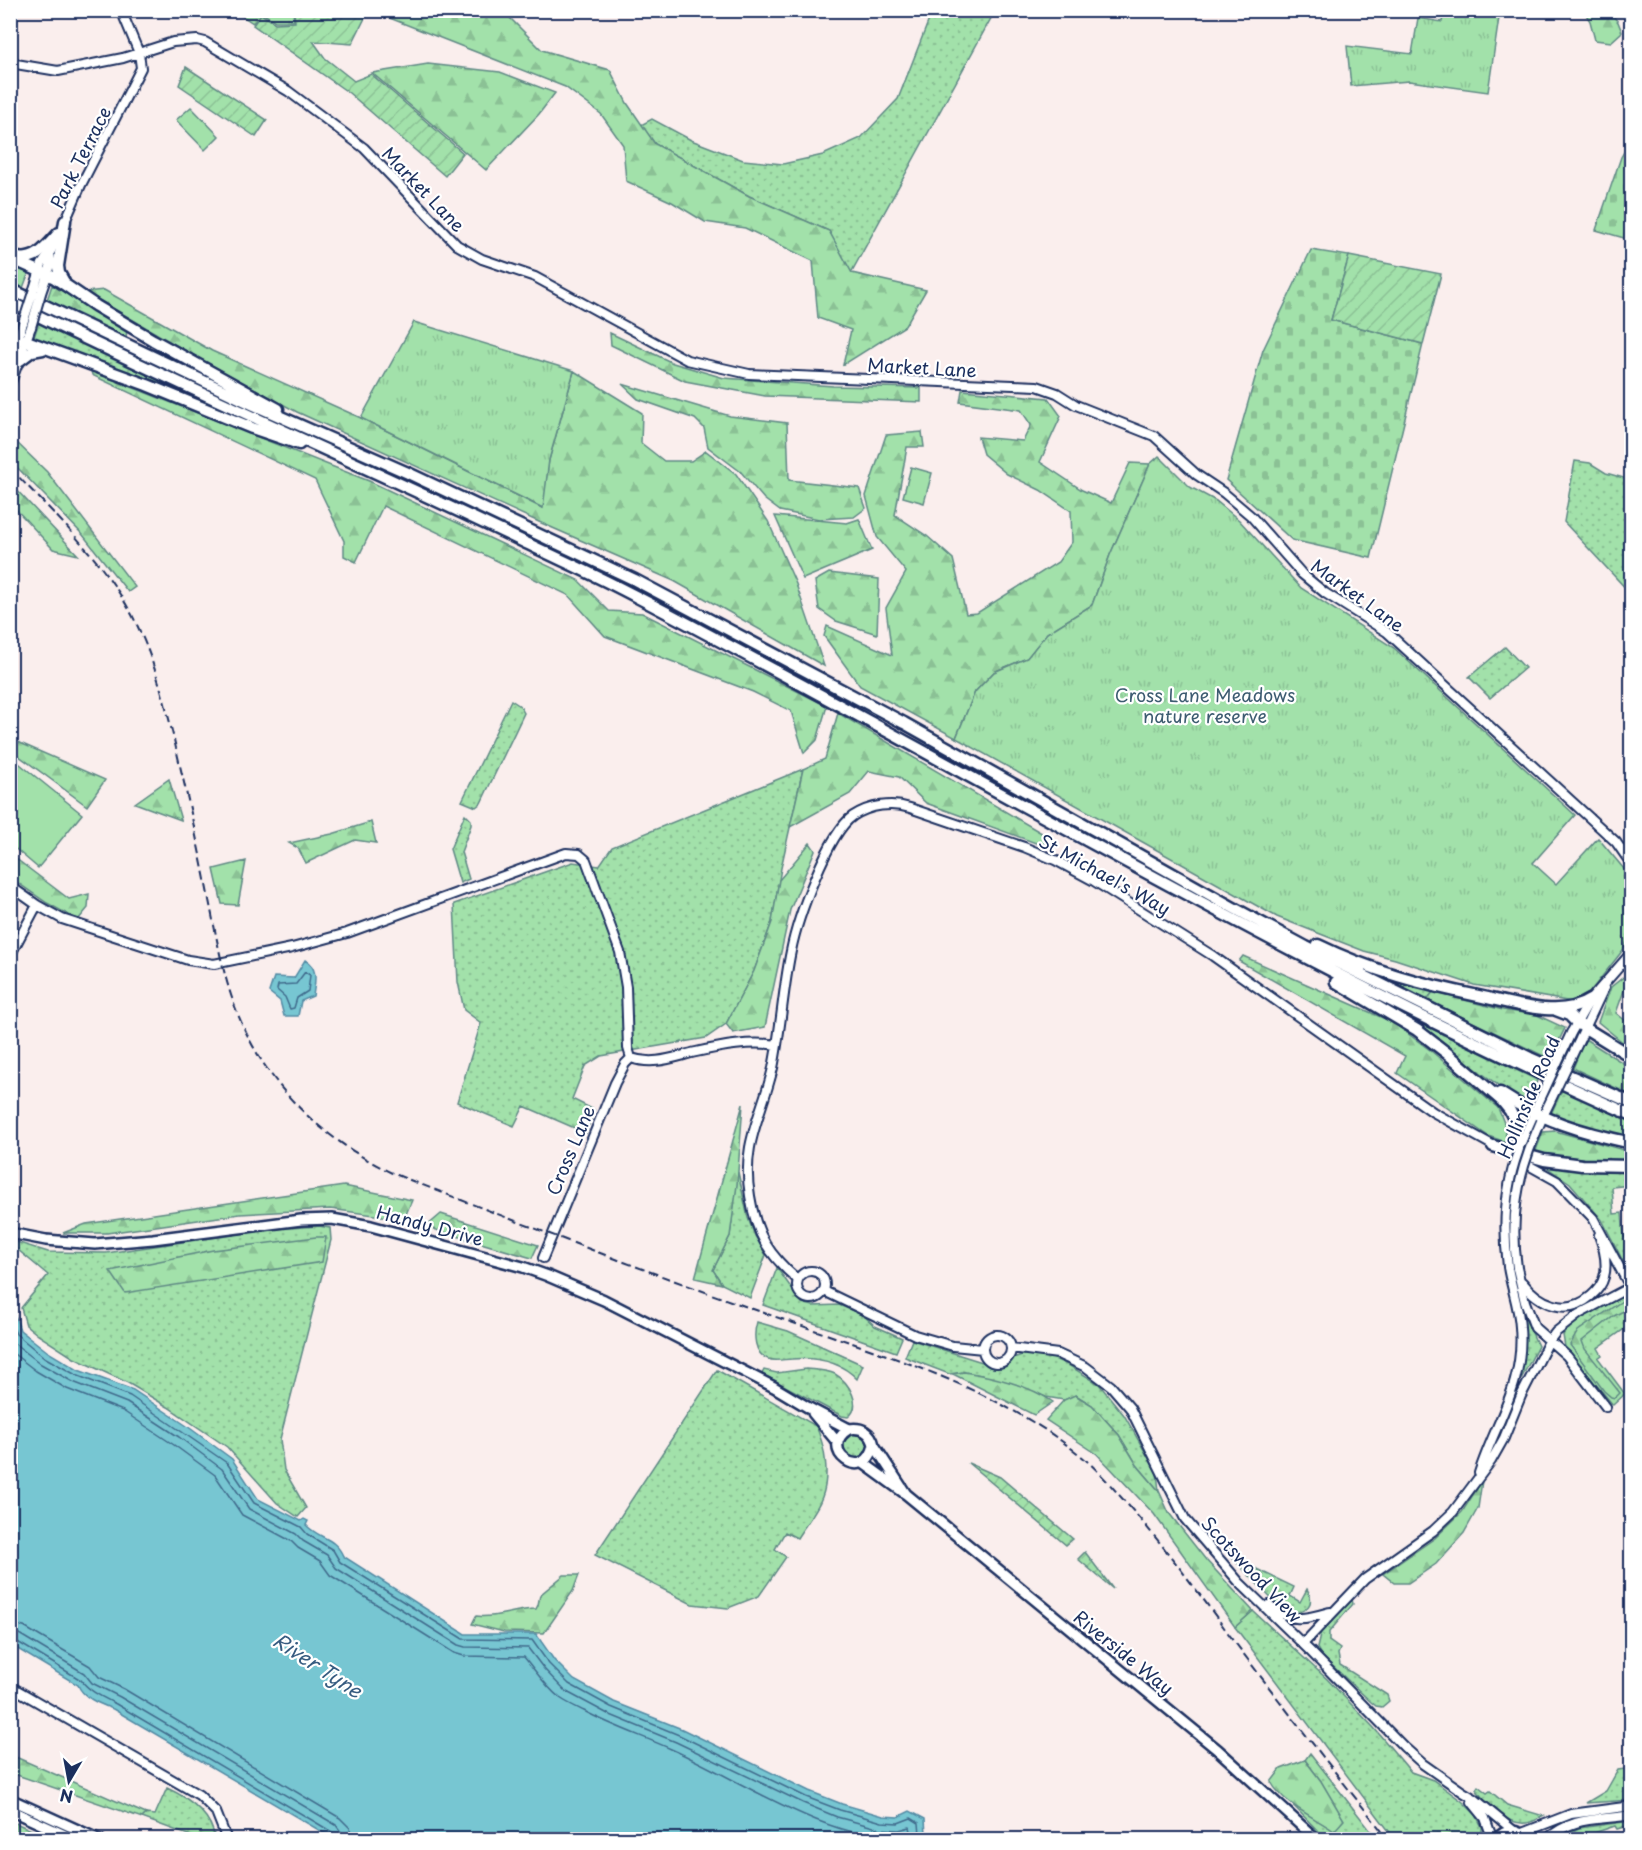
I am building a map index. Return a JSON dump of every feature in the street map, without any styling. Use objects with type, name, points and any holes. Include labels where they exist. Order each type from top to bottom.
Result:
[{"type":"highway","points":[[65,221],[58,266],[66,286]]},
{"type":"highway","points":[[10,257],[33,258],[59,233]]},
{"type":"highway","points":[[10,257],[44,272],[153,340],[356,449]]},
{"type":"highway","points":[[10,289],[254,405],[356,449],[635,580],[904,723],[1232,907],[1384,987],[1530,1058],[1632,1103]]},
{"type":"highway","points":[[10,302],[404,484],[630,593],[888,730],[1221,914],[1337,975],[1527,1068],[1632,1115]]},
{"type":"highway","points":[[18,338],[252,428],[349,460]]},
{"type":"highway","points":[[15,362],[32,351],[49,350]]},
{"type":"highway","points":[[1197,887],[1238,902],[1327,949],[1389,975],[1444,990],[1523,1007],[1554,1009],[1581,1006],[1590,1000]]},
{"type":"highway","points":[[1221,914],[1417,1030],[1470,1072],[1514,1102],[1575,1130],[1632,1143]]},
{"type":"highway","points":[[1554,1009],[1569,1015],[1578,1028],[1632,1057]]},
{"type":"highway","points":[[1470,1072],[1507,1107],[1522,1130],[1518,1152]]},
{"type":"highway","points":[[1493,1146],[1544,1160],[1582,1165],[1632,1166]]},
{"type":"main road","name":"Handy Drive","points":[[10,1233],[46,1240],[95,1244],[301,1220],[332,1219],[371,1226],[520,1266],[548,1276],[604,1300],[774,1386],[809,1408]]},
{"type":"main road","points":[[809,1408],[849,1429],[861,1429],[867,1432],[873,1439],[872,1453],[856,1464],[844,1459],[840,1454],[838,1443],[809,1408]]},
{"type":"main road","points":[[838,1443],[844,1432],[849,1429]]},
{"type":"main road","points":[[874,1445],[906,1494]]},
{"type":"main road","points":[[862,1462],[906,1494]]},
{"type":"main road","name":"Riverside Way","points":[[906,1494],[1218,1750],[1317,1839]]},
{"type":"main road","points":[[10,1799],[100,1839]]},
{"type":"main road","points":[[10,1810],[76,1839]]},
{"type":"main road","points":[[1494,1839],[1504,1832],[1521,1834]]},
{"type":"street","points":[[121,10],[139,53]]},
{"type":"street","name":"Market Lane","points":[[10,63],[58,72],[139,53],[173,42],[197,40],[205,42],[295,96],[364,148],[457,245],[482,259],[535,277],[687,360],[749,374],[1037,386],[1057,393],[1076,405],[1154,436],[1197,475],[1224,493],[1251,516],[1302,574],[1325,593],[1387,632],[1616,842],[1632,865]]},
{"type":"street","name":"Park Terrace","points":[[10,385],[18,338],[27,325],[44,272],[50,267],[50,253],[81,185],[137,78],[141,68],[139,53]]},
{"type":"street","name":"St Michael's Way","points":[[777,1044],[791,950],[803,908],[839,831],[852,817],[866,809],[896,805],[910,808],[1024,847],[1055,860],[1094,881],[1213,956],[1433,1112],[1557,1181],[1594,1221]]},
{"type":"street","points":[[10,886],[62,919],[188,960],[214,964],[292,948],[346,933],[566,853],[579,854],[586,860],[620,952],[626,987],[628,1048],[631,1058],[648,1062],[731,1045],[777,1044],[773,1068],[757,1116],[747,1158],[750,1196],[760,1235],[777,1262],[798,1280]]},
{"type":"street","points":[[10,956],[37,905]]},
{"type":"street","name":"Hollinside Road","points":[[1303,1644],[1365,1579],[1444,1522],[1491,1461],[1504,1438],[1521,1396],[1549,1341],[1539,1334],[1532,1322],[1517,1268],[1514,1236],[1516,1195],[1523,1166],[1536,1132],[1540,1112],[1590,1000],[1632,952]]},
{"type":"street","name":"Hollinside Road","points":[[1522,1130],[1540,1112],[1580,1039],[1578,1028],[1609,978]]},
{"type":"street","name":"Cross Lane","points":[[543,1258],[615,1083],[625,1064],[631,1058]]},
{"type":"street","name":"Hollinside Road","points":[[1478,1477],[1486,1450],[1504,1416],[1516,1379],[1521,1348],[1520,1320],[1508,1268],[1504,1233],[1511,1172],[1518,1152]]},
{"type":"street","points":[[1520,1278],[1534,1296],[1548,1304],[1569,1307],[1586,1300],[1599,1287],[1605,1269],[1604,1252],[1594,1221]]},
{"type":"street","points":[[1594,1221],[1631,1287],[1573,1318],[1563,1325],[1549,1341],[1578,1368],[1606,1407]]},
{"type":"street","points":[[806,1272],[817,1273],[824,1279],[824,1292],[818,1298],[808,1299],[798,1291],[798,1280],[806,1272]]},
{"type":"street","points":[[824,1292],[915,1335],[953,1346],[983,1349]]},
{"type":"street","points":[[995,1336],[1006,1339],[1011,1348],[1007,1359],[1000,1363],[990,1361],[983,1349],[986,1341],[995,1336]]},
{"type":"street","name":"Scotswood View","points":[[1011,1348],[1059,1354],[1086,1367],[1110,1386],[1130,1408],[1185,1519],[1239,1582],[1423,1764],[1475,1798],[1521,1834]]},
{"type":"street","name":"Hollinside Road","points":[[1504,1416],[1521,1396]]},
{"type":"street","points":[[1239,1582],[1289,1618],[1306,1619],[1332,1612]]},
{"type":"street","points":[[10,1686],[199,1795],[216,1812],[227,1839]]},
{"type":"street","name":"Scotswood View","points":[[1463,1792],[1481,1811],[1494,1839]]},
{"type":"street","points":[[1521,1834],[1570,1814],[1632,1806]]},
{"type":"street","points":[[1546,1839],[1563,1827],[1587,1819],[1632,1815]]},
{"type":"green space","points":[[298,10],[337,11],[339,16],[366,16],[352,44],[313,41],[325,58],[354,81],[371,74],[463,153],[445,176],[349,93],[253,25],[261,14],[275,23],[295,22],[294,12]]},
{"type":"green space","points":[[235,11],[293,11],[294,21],[275,21],[262,13],[253,23]]},
{"type":"green space","points":[[338,11],[372,11],[365,14],[339,14]]},
{"type":"green space","points":[[372,11],[503,11],[542,50],[610,70],[627,103],[655,144],[749,196],[829,231],[852,273],[926,290],[905,326],[843,365],[851,330],[818,318],[813,261],[745,228],[705,222],[672,202],[626,181],[623,145],[601,114],[565,87]]},
{"type":"green space","points":[[931,11],[995,11],[851,273],[829,231],[749,196],[655,144],[641,125],[652,119],[691,140],[743,160],[783,164],[823,155],[861,138],[898,99]]},
{"type":"green space","points":[[1444,11],[1500,11],[1488,92],[1409,81],[1351,86],[1347,46],[1412,54],[1418,18],[1442,22]]},
{"type":"green space","points":[[1584,11],[1609,11],[1618,22],[1622,32],[1611,42],[1595,40],[1590,21]]},
{"type":"green space","points":[[428,64],[500,72],[555,93],[539,114],[486,170],[372,73]]},
{"type":"green space","points":[[186,67],[267,120],[256,137],[179,85]]},
{"type":"green space","points":[[191,107],[219,136],[205,150],[176,120]]},
{"type":"green space","points":[[1631,140],[1631,240],[1596,230],[1621,157]]},
{"type":"green space","points":[[1311,250],[1349,256],[1331,320],[1423,344],[1371,558],[1292,540],[1226,480],[1263,350]]},
{"type":"green space","points":[[1349,256],[1441,274],[1423,344],[1331,320]]},
{"type":"green space","points":[[10,262],[29,272],[23,288],[11,281]]},
{"type":"green space","points":[[52,285],[127,329],[126,338],[47,300]]},
{"type":"green space","points":[[104,290],[212,351],[361,418],[542,508],[549,460],[574,371],[642,413],[641,443],[664,461],[691,461],[706,451],[736,474],[768,521],[796,584],[824,666],[674,581],[297,412],[85,292]]},
{"type":"green space","points":[[39,322],[243,417],[242,421],[33,340]]},
{"type":"green space","points":[[414,322],[574,371],[549,460],[543,508],[361,418]]},
{"type":"green space","points":[[610,333],[673,363],[724,378],[833,386],[921,388],[921,402],[765,396],[685,381],[611,345]]},
{"type":"green space","points":[[91,371],[369,481],[578,580],[609,611],[642,613],[827,706],[817,740],[804,753],[791,711],[753,692],[605,636],[568,595],[383,506],[356,562],[344,556],[344,541],[315,480],[92,375]]},
{"type":"green space","points":[[622,384],[730,416],[787,423],[789,480],[859,488],[866,508],[854,517],[819,519],[780,511],[764,499],[741,472],[708,447],[704,428],[695,419],[638,399]]},
{"type":"green space","points":[[962,390],[1048,398],[1061,416],[1040,462],[1082,490],[1111,503],[1130,463],[1150,464],[1110,555],[1092,605],[1047,633],[1027,658],[994,672],[975,692],[956,738],[860,686],[824,636],[827,626],[892,655],[886,608],[906,572],[877,537],[866,496],[886,435],[922,432],[924,447],[907,447],[895,515],[927,536],[953,559],[966,614],[977,613],[1058,562],[1072,542],[1071,511],[1040,490],[1007,474],[983,454],[978,437],[1023,441],[1031,425],[1021,410],[960,402]]},
{"type":"green space","points":[[11,437],[47,472],[135,587],[128,592],[83,535],[11,461]]},
{"type":"green space","name":"Cross Lane Meadows nature reserve","points":[[1159,456],[1190,487],[1216,501],[1239,520],[1301,588],[1394,648],[1575,815],[1533,863],[1556,884],[1598,838],[1624,869],[1631,884],[1631,933],[1623,950],[1589,993],[1573,1002],[1474,985],[1364,951],[1277,917],[956,738],[975,692],[994,672],[1027,658],[1047,633],[1092,605],[1110,555],[1150,464]]},
{"type":"green space","points":[[1575,461],[1590,463],[1606,473],[1631,480],[1631,594],[1564,522]]},
{"type":"green space","points":[[911,467],[932,473],[924,503],[903,497]]},
{"type":"green space","points":[[10,484],[78,555],[53,549],[11,504]]},
{"type":"green space","points":[[775,516],[847,523],[859,519],[872,550],[803,579]]},
{"type":"green space","points":[[829,573],[879,579],[877,634],[836,621],[819,609],[815,581]]},
{"type":"green space","points":[[1505,647],[1525,668],[1490,698],[1469,677]]},
{"type":"green space","points":[[511,700],[520,706],[524,713],[481,803],[476,807],[462,801]]},
{"type":"green space","points":[[838,713],[1045,835],[1044,846],[926,803],[899,777],[869,771],[850,794],[790,827],[803,769],[825,759]]},
{"type":"green space","points":[[11,739],[105,780],[87,806],[11,750]]},
{"type":"green space","points":[[10,756],[82,814],[38,868],[11,845]]},
{"type":"green space","points":[[803,769],[781,868],[772,922],[754,971],[726,1024],[706,1038],[601,1056],[585,1066],[572,1099],[594,1110],[586,1133],[524,1106],[514,1126],[457,1102],[481,1023],[464,1010],[458,982],[454,904],[573,862],[599,866],[612,847]]},
{"type":"green space","points":[[169,779],[181,820],[135,803]]},
{"type":"green space","points":[[465,814],[471,820],[471,825],[461,852],[469,879],[460,883],[450,849]]},
{"type":"green space","points":[[371,822],[376,843],[355,840],[306,863],[298,848],[289,843],[332,834]]},
{"type":"green space","points":[[810,843],[815,850],[790,910],[765,1027],[733,1033],[726,1024],[754,971],[772,922],[779,880]]},
{"type":"green space","points":[[11,855],[69,899],[89,894],[88,908],[78,920],[47,903],[11,878]]},
{"type":"green space","points":[[246,861],[238,905],[222,904],[214,869]]},
{"type":"green space","points":[[1243,956],[1392,1022],[1430,1050],[1498,1108],[1506,1128],[1506,1142],[1488,1136],[1397,1073],[1405,1056],[1239,961]]},
{"type":"green space","points":[[1367,970],[1433,992],[1427,1000],[1365,972]]},
{"type":"green space","points":[[1631,971],[1616,1013],[1631,1025],[1631,1049],[1598,1022],[1611,987]]},
{"type":"green space","points":[[1433,992],[1503,1010],[1537,1015],[1565,1028],[1550,1059],[1427,1000]]},
{"type":"green space","points":[[1399,1013],[1537,1080],[1528,1103],[1516,1098]]},
{"type":"green space","points":[[1585,1039],[1631,1068],[1631,1095],[1573,1068]]},
{"type":"green space","points":[[1562,1090],[1631,1121],[1631,1138],[1572,1124],[1550,1116]]},
{"type":"green space","points":[[743,1104],[737,1185],[730,1236],[713,1270],[722,1284],[695,1278]]},
{"type":"green space","points":[[1555,1131],[1631,1152],[1631,1161],[1535,1153],[1543,1132]]},
{"type":"green space","points":[[1543,1165],[1631,1170],[1631,1185],[1612,1187],[1614,1214],[1622,1213],[1624,1237],[1631,1237],[1631,1277],[1602,1220],[1570,1183]]},
{"type":"green space","points":[[738,1172],[748,1218],[766,1255],[750,1298],[722,1284],[713,1270],[730,1236]]},
{"type":"green space","points":[[344,1186],[412,1200],[404,1219],[330,1209],[240,1214],[107,1233],[63,1233],[86,1224]]},
{"type":"green space","points":[[441,1214],[538,1245],[532,1258],[426,1227]]},
{"type":"green space","points":[[319,1226],[330,1228],[331,1240],[280,1439],[284,1470],[306,1508],[298,1517],[277,1503],[227,1447],[168,1407],[128,1383],[74,1358],[26,1325],[21,1308],[48,1275],[11,1244],[10,1240],[48,1252],[106,1253],[274,1229]]},
{"type":"green space","points":[[326,1237],[322,1262],[125,1293],[110,1271],[213,1250]]},
{"type":"green space","points":[[1512,1259],[1528,1324],[1538,1346],[1518,1385],[1525,1333]]},
{"type":"green space","points":[[777,1268],[802,1303],[813,1306],[839,1305],[863,1315],[875,1326],[902,1338],[896,1352],[763,1305]]},
{"type":"green space","points":[[1631,1292],[1631,1324],[1598,1348],[1602,1355],[1598,1358],[1625,1394],[1613,1405],[1565,1347],[1563,1335],[1584,1314]]},
{"type":"green space","points":[[1631,1295],[1631,1307],[1614,1316],[1582,1341],[1585,1349],[1620,1393],[1615,1398],[1604,1391],[1570,1345],[1578,1331]]},
{"type":"green space","points":[[757,1322],[788,1331],[863,1365],[857,1379],[843,1368],[828,1362],[810,1359],[774,1360],[763,1357],[756,1344]]},
{"type":"green space","points":[[912,1340],[998,1367],[1025,1354],[1050,1357],[1070,1366],[1099,1384],[1124,1415],[1157,1473],[1159,1491],[1137,1465],[1119,1435],[1092,1405],[1076,1395],[1064,1400],[1046,1397],[981,1375],[964,1372],[949,1374],[905,1357]]},
{"type":"green space","points":[[806,1369],[835,1374],[845,1383],[854,1401],[854,1407],[848,1417],[762,1374],[764,1370],[777,1373]]},
{"type":"green space","points":[[717,1370],[816,1426],[824,1452],[826,1471],[822,1497],[817,1507],[797,1538],[785,1532],[775,1549],[786,1557],[759,1596],[728,1608],[692,1604],[595,1555]]},
{"type":"green space","points":[[964,1372],[1011,1382],[1053,1402],[1034,1415],[953,1374]]},
{"type":"green space","points":[[1075,1395],[1092,1405],[1119,1435],[1137,1465],[1159,1491],[1169,1513],[1206,1560],[1253,1611],[1235,1627],[1154,1514],[1097,1454],[1046,1420],[1064,1400]]},
{"type":"green space","points":[[856,1434],[865,1438],[869,1447],[865,1456],[856,1460],[847,1456],[843,1447],[847,1438]]},
{"type":"green space","points":[[968,1463],[1000,1477],[1073,1539],[1066,1545]]},
{"type":"green space","points":[[1482,1481],[1478,1508],[1464,1533],[1436,1564],[1408,1583],[1394,1583],[1383,1574],[1435,1538],[1462,1512]]},
{"type":"green space","points":[[1227,1548],[1241,1555],[1240,1561],[1294,1587],[1290,1596],[1300,1602],[1307,1589],[1310,1596],[1309,1605],[1301,1611],[1284,1612],[1224,1549]]},
{"type":"green space","points":[[1085,1552],[1113,1589],[1078,1559]]},
{"type":"green space","points":[[564,1575],[579,1575],[573,1591],[544,1633],[504,1632],[472,1624],[476,1616],[483,1617],[536,1609],[540,1595]]},
{"type":"green space","points":[[1352,1599],[1353,1604],[1329,1632],[1329,1641],[1340,1649],[1338,1654],[1340,1665],[1387,1695],[1389,1701],[1382,1707],[1371,1702],[1321,1655],[1317,1648],[1321,1631]]},
{"type":"green space","points":[[1253,1611],[1327,1679],[1374,1728],[1411,1772],[1433,1780],[1463,1802],[1476,1815],[1482,1827],[1482,1839],[1395,1839],[1235,1627]]},
{"type":"green space","points":[[1310,1753],[1377,1839],[1330,1839],[1319,1832],[1287,1799],[1334,1830],[1321,1781],[1305,1760]]},
{"type":"green space","points":[[11,1755],[146,1814],[142,1818],[11,1773]]},
{"type":"green space","points":[[1305,1760],[1321,1781],[1344,1820],[1334,1831],[1283,1797],[1271,1782],[1281,1769]]},
{"type":"green space","points":[[1632,1768],[1631,1800],[1586,1803],[1606,1791],[1618,1770]]},
{"type":"green space","points":[[1478,1786],[1487,1793],[1490,1791],[1507,1805],[1544,1816],[1528,1823],[1511,1821],[1485,1801],[1476,1789]]},
{"type":"green space","points":[[167,1788],[198,1808],[209,1822],[215,1839],[199,1839],[142,1818],[146,1814],[155,1815]]},
{"type":"green space","points":[[11,1821],[52,1839],[11,1839]]},
{"type":"green space","points":[[1631,1821],[1631,1827],[1617,1829],[1615,1826],[1591,1834],[1592,1839],[1556,1839],[1579,1828]]},
{"type":"water","points":[[305,960],[314,971],[313,996],[301,1001],[298,1016],[284,1016],[280,1001],[269,992],[274,977],[294,978]]},
{"type":"water","name":"River Tyne","points":[[11,1288],[14,1291],[13,1309],[20,1330],[48,1352],[78,1370],[133,1390],[187,1426],[232,1459],[258,1499],[301,1521],[304,1519],[308,1521],[306,1525],[311,1530],[336,1545],[343,1556],[465,1634],[536,1634],[554,1660],[574,1680],[614,1702],[682,1729],[809,1791],[842,1804],[883,1816],[898,1817],[910,1811],[925,1819],[926,1834],[933,1839],[334,1839],[113,1709],[92,1700],[80,1690],[78,1685],[11,1645]]},
{"type":"railway","points":[[10,468],[64,523],[97,562],[126,604],[138,627],[158,679],[168,716],[222,962],[236,1010],[255,1050],[270,1073],[304,1113],[346,1146],[392,1173],[662,1276],[921,1368],[1003,1405],[1041,1427],[1090,1464],[1141,1520],[1389,1840]]}]
